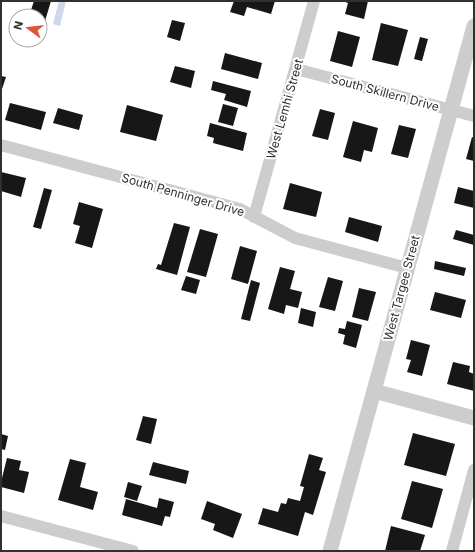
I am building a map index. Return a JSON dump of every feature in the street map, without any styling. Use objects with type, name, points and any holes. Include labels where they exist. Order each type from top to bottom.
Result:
[{"type":"street","name":"West Lemhi Street","points":[[254,217],[314,1]]},
{"type":"street","name":"West Targee Street","points":[[330,551],[474,26]]},
{"type":"street","name":"South Skillern Drive","points":[[296,69],[474,116]]},
{"type":"street","name":"South Penninger Drive","points":[[1,145],[240,209],[295,238],[407,268]]},
{"type":"street","points":[[374,391],[474,418]]},
{"type":"street","points":[[452,551],[474,470]]},
{"type":"street","points":[[1,516],[133,551]]},
{"type":"water","points":[[59,1],[66,1],[60,26],[53,24]]},
{"type":"building","points":[[34,1],[51,1],[48,11],[48,8],[32,8]]},
{"type":"building","points":[[234,1],[275,1],[271,14],[247,7],[244,16],[230,12]]},
{"type":"building","points":[[342,1],[368,1],[364,19],[345,14],[348,3]]},
{"type":"building","points":[[172,20],[185,23],[180,41],[167,37]]},
{"type":"building","points":[[381,23],[408,30],[398,66],[372,60]]},
{"type":"building","points":[[338,31],[360,37],[352,67],[330,61]]},
{"type":"building","points":[[420,37],[428,39],[422,61],[414,59]]},
{"type":"building","points":[[225,53],[262,63],[258,79],[221,69]]},
{"type":"building","points":[[175,66],[195,71],[191,88],[170,82]]},
{"type":"building","points":[[1,76],[6,77],[1,92]]},
{"type":"building","points":[[213,81],[251,91],[247,107],[224,100],[226,94],[211,90]]},
{"type":"building","points":[[10,103],[46,112],[41,130],[5,120]]},
{"type":"building","points":[[223,104],[238,108],[233,126],[218,122]]},
{"type":"building","points":[[127,105],[163,115],[156,141],[120,132]]},
{"type":"building","points":[[58,108],[83,115],[79,130],[53,123]]},
{"type":"building","points":[[320,109],[335,113],[328,140],[312,136]]},
{"type":"building","points":[[353,121],[378,128],[372,152],[364,150],[361,162],[343,157]]},
{"type":"building","points":[[210,123],[247,133],[243,151],[213,143],[214,138],[207,136]]},
{"type":"building","points":[[399,125],[416,129],[408,158],[391,154]]},
{"type":"building","points":[[472,137],[474,138],[474,161],[466,159]]},
{"type":"building","points":[[1,172],[26,178],[21,197],[1,191]]},
{"type":"building","points":[[290,183],[322,192],[316,217],[283,209]]},
{"type":"building","points":[[458,187],[474,191],[474,208],[454,203]]},
{"type":"building","points":[[44,188],[52,190],[41,229],[33,227]]},
{"type":"building","points":[[79,202],[103,209],[92,248],[75,243],[80,226],[73,224]]},
{"type":"building","points":[[349,217],[382,226],[378,242],[345,232]]},
{"type":"building","points":[[174,223],[190,227],[177,275],[156,269],[158,264],[161,265]]},
{"type":"building","points":[[200,229],[218,234],[206,277],[187,272]]},
{"type":"building","points":[[456,230],[474,235],[474,245],[453,239]]},
{"type":"building","points":[[240,246],[257,251],[248,284],[231,279]]},
{"type":"building","points":[[435,261],[466,268],[464,276],[434,269]]},
{"type":"building","points":[[280,267],[295,271],[290,289],[302,292],[298,308],[286,305],[284,314],[268,309]]},
{"type":"building","points":[[186,276],[200,280],[196,294],[181,290]]},
{"type":"building","points":[[328,277],[343,281],[335,311],[319,307]]},
{"type":"building","points":[[251,280],[260,283],[250,321],[241,319]]},
{"type":"building","points":[[359,288],[376,292],[368,321],[352,317]]},
{"type":"building","points":[[435,292],[466,300],[461,318],[430,310]]},
{"type":"building","points":[[301,308],[316,312],[313,327],[298,323]]},
{"type":"building","points":[[347,321],[362,325],[356,348],[343,344],[345,335],[338,333],[339,328],[345,329]]},
{"type":"building","points":[[411,340],[430,345],[422,376],[407,372],[411,360],[406,359]]},
{"type":"building","points":[[453,362],[470,366],[469,372],[474,374],[474,391],[447,384]]},
{"type":"building","points":[[143,416],[157,419],[151,444],[136,440]]},
{"type":"building","points":[[413,433],[455,444],[446,476],[404,465]]},
{"type":"building","points":[[1,434],[8,436],[5,450],[1,449]]},
{"type":"building","points":[[309,454],[323,458],[319,470],[326,472],[313,515],[305,512],[298,536],[258,524],[263,508],[278,512],[281,503],[286,504],[288,498],[300,501],[304,487],[300,486]]},
{"type":"building","points":[[7,458],[21,461],[19,470],[29,472],[24,493],[1,487]]},
{"type":"building","points":[[70,459],[86,463],[80,487],[98,492],[93,510],[58,500]]},
{"type":"building","points":[[153,462],[189,471],[186,484],[149,475]]},
{"type":"building","points":[[412,481],[443,489],[432,528],[401,519]]},
{"type":"building","points":[[128,482],[142,486],[137,501],[124,497]]},
{"type":"building","points":[[159,498],[174,502],[170,517],[165,516],[162,526],[122,515],[126,499],[157,508]]},
{"type":"building","points":[[207,501],[242,514],[233,538],[213,530],[215,524],[201,519]]},
{"type":"building","points":[[391,526],[425,535],[420,551],[385,551]]}]
